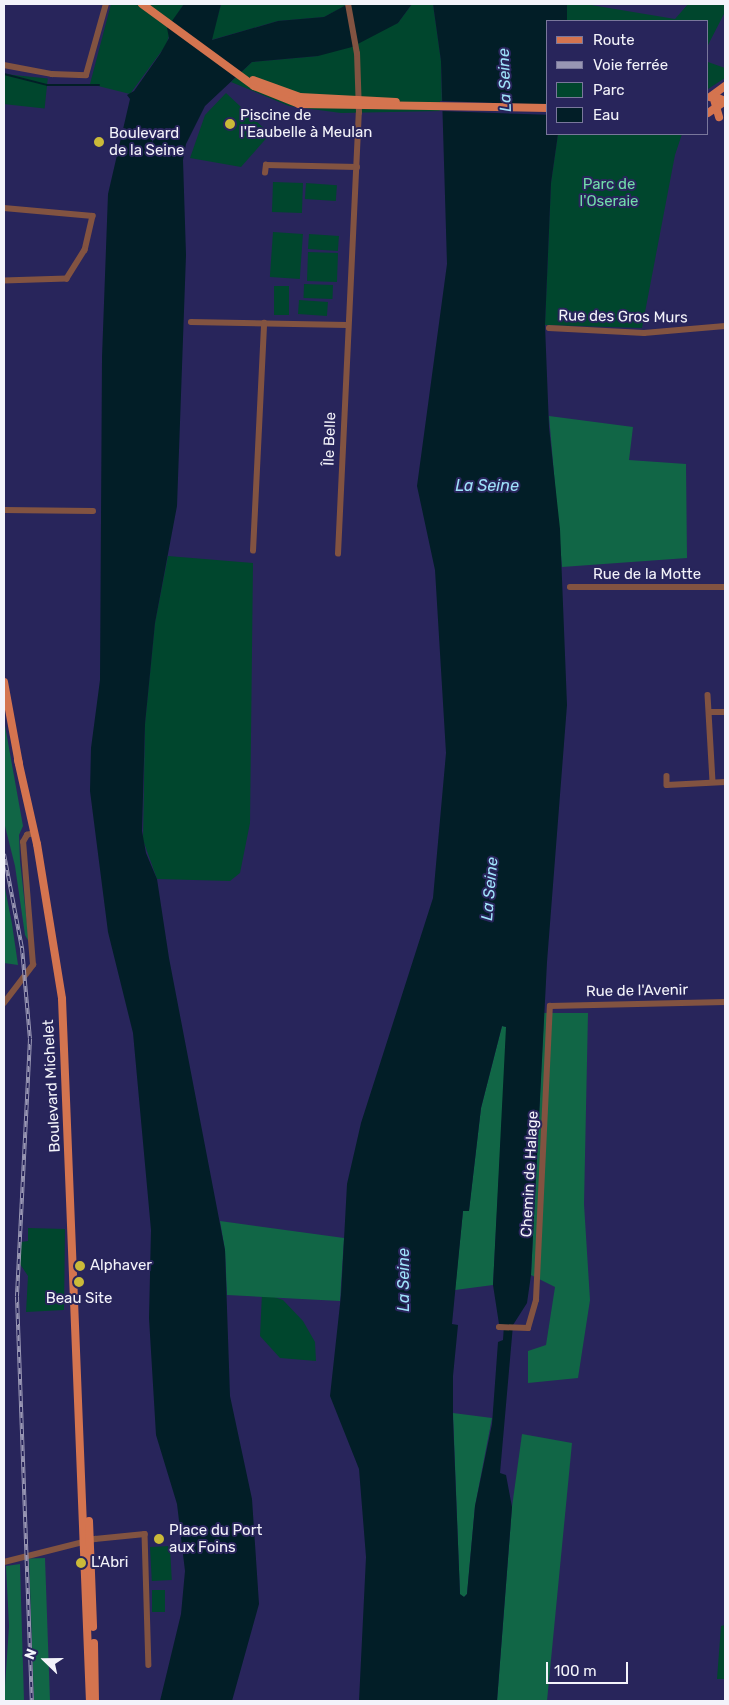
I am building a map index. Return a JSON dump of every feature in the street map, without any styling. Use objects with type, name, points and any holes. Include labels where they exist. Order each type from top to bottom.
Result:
[{"type":"main road","points":[[140,4],[165,19],[242,75],[289,95],[359,103],[546,108]]},
{"type":"main road","points":[[710,97],[725,86]]},
{"type":"main road","points":[[710,97],[725,101],[715,115]]},
{"type":"main road","points":[[710,97],[715,115]]},
{"type":"main road","name":"Boulevard Michelet","points":[[4,682],[62,999],[87,1541]]},
{"type":"main road","points":[[87,1541],[90,1701]]},
{"type":"main road","points":[[87,1541],[95,1701]]},
{"type":"street","points":[[4,64],[52,74],[84,76],[90,72],[106,4]]},
{"type":"street","name":"Île Belle","points":[[338,554],[347,325],[359,103],[357,54],[348,4]]},
{"type":"street","points":[[266,173],[266,165],[357,167]]},
{"type":"street","points":[[4,208],[93,216],[85,250],[66,279],[4,281]]},
{"type":"street","points":[[191,322],[347,325]]},
{"type":"street","points":[[253,551],[264,323]]},
{"type":"street","name":"Rue des Gros Murs","points":[[549,328],[659,332],[725,326]]},
{"type":"street","points":[[4,510],[93,511]]},
{"type":"street","name":"Rue de la Motte","points":[[570,587],[725,587]]},
{"type":"street","points":[[708,695],[713,782]]},
{"type":"street","points":[[709,712],[725,712]]},
{"type":"street","points":[[666,776],[667,785],[725,782]]},
{"type":"street","points":[[4,1003],[22,978],[30,971],[34,960],[23,847],[24,839],[32,833]]},
{"type":"street","name":"Rue de l'Avenir","points":[[550,1006],[725,1002]]},
{"type":"street","name":"Chemin de Halage","points":[[499,1327],[528,1328],[536,1300],[550,1006]]},
{"type":"street","points":[[4,1562],[87,1541],[144,1534],[149,1665]]},
{"type":"green space","points":[[111,4],[184,4],[168,28],[170,33],[166,45],[130,94],[90,84]]},
{"type":"green space","points":[[221,4],[344,4],[345,6],[324,17],[278,21],[211,40]]},
{"type":"green space","points":[[412,4],[433,4],[441,61],[442,111],[341,113],[289,106],[231,82],[252,62],[318,56],[398,23]]},
{"type":"green space","points":[[567,4],[585,4],[675,19],[688,4],[725,4],[725,12],[709,43],[709,20],[567,20]]},
{"type":"green space","points":[[709,62],[725,68],[725,78],[709,88]]},
{"type":"green space","points":[[4,74],[48,79],[45,108],[4,104]]},
{"type":"green space","name":"Piscine de l'Eaubelle à Meulan","points":[[226,93],[270,134],[241,167],[190,158],[205,115]]},
{"type":"green space","name":"Parc de l'Oseraie","points":[[558,135],[682,135],[675,155],[642,328],[545,325],[551,183]]},
{"type":"green space","points":[[273,182],[303,183],[302,213],[272,212]]},
{"type":"green space","points":[[306,183],[337,185],[336,201],[305,199]]},
{"type":"green space","points":[[273,232],[303,234],[300,279],[270,277]]},
{"type":"green space","points":[[309,234],[339,236],[338,251],[308,249]]},
{"type":"green space","points":[[308,252],[338,253],[337,282],[307,281]]},
{"type":"green space","points":[[304,284],[333,285],[332,299],[304,298]]},
{"type":"green space","points":[[274,286],[289,286],[289,315],[274,315]]},
{"type":"green space","points":[[299,300],[328,302],[327,316],[298,314]]},
{"type":"green space","points":[[549,416],[633,427],[629,460],[686,464],[687,558],[562,567]]},
{"type":"green space","points":[[168,556],[253,563],[250,823],[240,873],[230,881],[157,879],[143,840],[145,724],[155,623]]},
{"type":"green space","points":[[4,720],[23,826],[19,835],[20,861],[29,942],[25,935],[15,866],[4,822]]},
{"type":"green space","points":[[4,883],[12,924],[18,965],[4,963]]},
{"type":"green space","points":[[544,1013],[588,1013],[584,1204],[590,1300],[578,1378],[528,1383],[528,1351],[546,1345],[555,1287],[531,1275]]},
{"type":"green space","points":[[502,1026],[507,1027],[493,1285],[455,1290],[463,1211],[469,1210],[481,1108]]},
{"type":"green space","points":[[220,1221],[344,1238],[340,1301],[227,1295],[225,1250]]},
{"type":"green space","points":[[28,1228],[65,1229],[64,1310],[26,1312],[28,1276],[20,1264],[21,1242],[28,1241]]},
{"type":"green space","points":[[262,1293],[283,1300],[303,1321],[315,1342],[316,1361],[280,1358],[260,1336]]},
{"type":"green space","points":[[453,1413],[492,1418],[475,1506],[467,1594],[464,1597],[460,1595]]},
{"type":"green space","points":[[522,1434],[572,1443],[547,1701],[497,1701],[512,1507]]},
{"type":"green space","points":[[170,1546],[172,1580],[152,1581],[150,1547]]},
{"type":"green space","points":[[45,1558],[50,1701],[34,1701],[29,1559]]},
{"type":"green space","points":[[20,1564],[24,1701],[4,1701],[9,1626],[6,1566]]},
{"type":"green space","points":[[152,1590],[165,1590],[165,1612],[152,1612]]},
{"type":"green space","points":[[725,1625],[725,1679],[717,1679],[721,1626]]},
{"type":"water","points":[[184,4],[221,4],[212,40],[278,21],[324,17],[348,4],[412,4],[398,23],[352,47],[318,56],[252,62],[205,106],[186,144],[183,160],[186,255],[177,506],[155,623],[145,724],[142,831],[146,853],[157,879],[169,958],[225,1250],[230,1396],[252,1499],[259,1604],[232,1701],[160,1701],[181,1614],[185,1571],[177,1504],[156,1435],[149,1318],[151,1230],[133,1033],[108,932],[90,791],[91,748],[100,680],[102,357],[108,194],[130,99],[127,95],[134,91],[160,54],[169,38],[167,28]]},
{"type":"water","name":"La Seine","points":[[433,4],[567,4],[567,20],[546,20],[546,135],[558,135],[551,183],[545,325],[549,427],[560,529],[567,705],[547,962],[531,1275],[527,1303],[513,1325],[500,1473],[506,1475],[512,1507],[497,1701],[359,1701],[366,1557],[359,1469],[330,1396],[341,1295],[347,1184],[361,1123],[433,898],[446,753],[435,570],[417,486],[447,264],[441,61]],"holes":[[[502,1026],[506,1027],[493,1285],[499,1324],[504,1325],[503,1340],[498,1342],[492,1424],[475,1506],[467,1594],[464,1597],[460,1594],[453,1419],[453,1376],[458,1325],[452,1324],[463,1211],[469,1211],[481,1108]]]},
{"type":"pier","points":[[440,101],[546,105],[546,115],[440,111]]},
{"type":"waterway","points":[[4,74],[47,85],[99,85]]},
{"type":"railway","points":[[4,854],[22,948],[30,1039],[17,1297],[32,1701]]},
{"type":"place","name":"Piscine de l'Eaubelle à Meulan","points":[[230,124]]},
{"type":"place","name":"Boulevard de la Seine","points":[[99,142]]},
{"type":"place","name":"Alphaver","points":[[80,1266]]},
{"type":"place","name":"Beau Site","points":[[79,1282]]},
{"type":"place","name":"Place du Port aux Foins","points":[[159,1539]]},
{"type":"place","name":"L'Abri","points":[[81,1563]]}]
